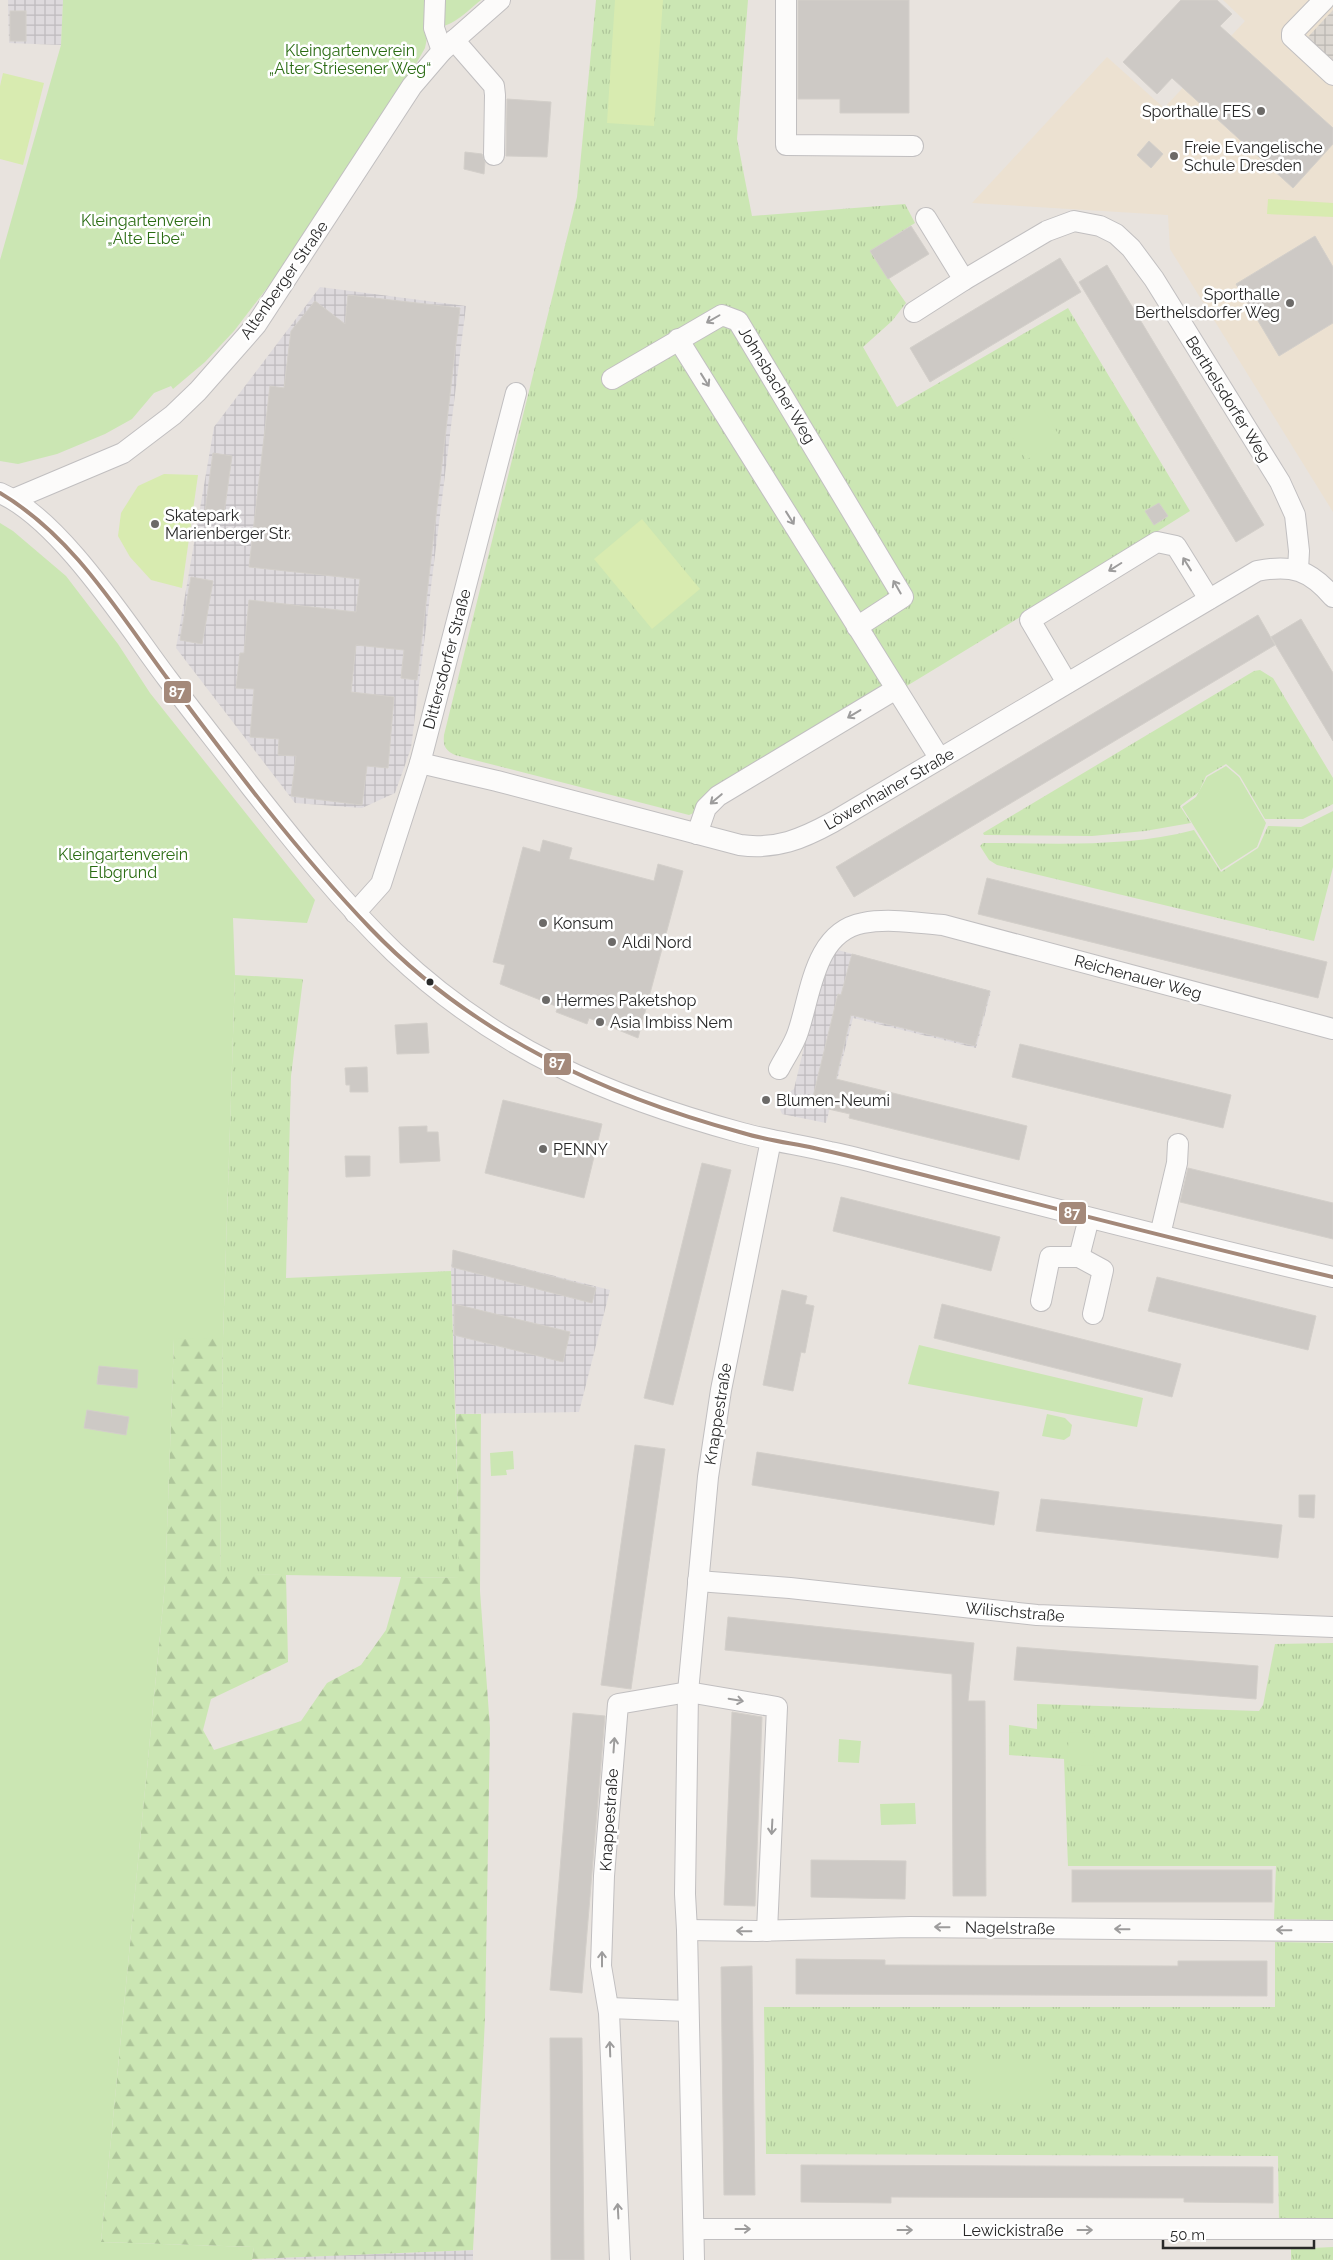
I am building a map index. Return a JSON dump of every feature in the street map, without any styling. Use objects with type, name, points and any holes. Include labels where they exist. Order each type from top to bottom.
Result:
[{"type":"street","points":[[435,0],[434,28],[448,45],[494,86],[494,155]]},
{"type":"street","name":"Altenberger Straße","points":[[7,496],[123,453],[173,415],[198,391],[256,325],[412,86],[448,45],[500,0]]},
{"type":"street","points":[[786,0],[786,145],[913,146]]},
{"type":"street","points":[[1324,0],[1292,33],[1292,38],[1333,75]]},
{"type":"street","points":[[926,218],[964,280]]},
{"type":"street","name":"Berthelsdorfer Weg","points":[[914,312],[1047,231],[1074,221],[1100,226],[1116,234],[1131,248],[1154,279],[1280,482],[1295,515],[1299,550],[1298,570]]},
{"type":"street","name":"Johnsbacher Weg","points":[[678,339],[722,315],[738,321],[903,596],[857,627]]},
{"type":"street","points":[[612,379],[678,339],[940,759]]},
{"type":"street","name":"Dittersdorfer Straße","points":[[355,914],[381,884],[420,763],[516,393]]},
{"type":"street","points":[[7,496],[49,529],[87,572],[266,806],[355,914],[398,955],[452,1000],[485,1026],[518,1046],[557,1067],[629,1098],[771,1140],[833,1152],[1088,1218],[1333,1277]]},
{"type":"street","points":[[1067,683],[1030,620],[1157,542],[1176,546],[1209,599]]},
{"type":"street","name":"Löwenhainer Straße","points":[[420,763],[498,781],[697,834],[757,847],[792,842],[833,822],[1257,571],[1279,567],[1298,570],[1319,581],[1333,597]]},
{"type":"street","points":[[697,834],[706,808],[718,796],[896,689]]},
{"type":"street","name":"Reichenauer Weg","points":[[779,1069],[798,1033],[821,957],[829,944],[840,933],[853,926],[887,921],[939,920],[1333,1029]]},
{"type":"street","name":"Knappestraße","points":[[694,2260],[685,1894],[688,1692],[708,1477],[721,1390],[771,1140]]},
{"type":"street","points":[[1160,1235],[1177,1162],[1178,1144]]},
{"type":"street","points":[[1079,1257],[1088,1218]]},
{"type":"street","points":[[1040,1301],[1050,1257],[1079,1257],[1103,1270],[1093,1314]]},
{"type":"street","name":"Wilischstraße","points":[[698,1581],[790,1588],[1037,1615],[1333,1627]]},
{"type":"street","name":"Knappestraße","points":[[620,2260],[608,2008],[601,1966],[604,1876],[618,1704],[688,1692],[777,1707],[767,1931]]},
{"type":"street","name":"Nagelstraße","points":[[687,1930],[767,1931],[923,1927],[1333,1931]]},
{"type":"street","points":[[608,2008],[688,2011]]},
{"type":"street","name":"Lewickistraße","points":[[694,2229],[1333,2229]]},
{"type":"shaded area","points":[[8,0],[63,0],[61,45],[9,43]]},
{"type":"shaded area","name":"Freie Evangelische Schule Dresden","points":[[1223,0],[1333,0],[1333,512],[1170,249],[1168,215],[972,203],[1107,57],[1164,108],[1245,21]]},
{"type":"shaded area","points":[[1333,10],[1333,61],[1307,38]]},
{"type":"shaded area","points":[[320,287],[466,306],[411,748],[395,793],[362,808],[295,803],[176,648],[214,427]]},
{"type":"shaded area","points":[[834,949],[991,991],[976,1048],[853,1018],[826,1123],[782,1114],[776,1100],[794,1089],[825,959]]},
{"type":"shaded area","points":[[453,1250],[610,1290],[579,1412],[456,1414],[451,1271]]},
{"type":"shaded area","points":[[473,2250],[473,2260],[252,2259]]},
{"type":"green space","name":"Kleingartenverein „Alte Elbe“","points":[[63,0],[481,0],[451,23],[437,28],[429,28],[425,48],[408,78],[342,175],[290,258],[234,331],[205,362],[173,389],[171,386],[154,393],[132,419],[105,434],[57,454],[18,464],[0,461],[0,260],[61,45]]},
{"type":"green space","points":[[596,0],[748,0],[737,139],[752,216],[905,204],[915,223],[870,251],[906,303],[892,321],[863,347],[897,407],[1068,308],[1190,511],[1017,619],[706,808],[689,815],[455,755],[445,747],[444,742],[444,735],[577,197]]},
{"type":"green space","points":[[615,0],[663,0],[654,126],[607,123]]},
{"type":"green space","points":[[3,73],[44,83],[23,165],[0,159],[0,86]]},
{"type":"green space","points":[[1268,199],[1333,203],[1333,217],[1267,214]]},
{"type":"green space","points":[[1043,408],[1061,439],[1026,460],[1008,430]]},
{"type":"green space","name":"Skatepark Marienberger Str.","points":[[164,474],[198,475],[182,588],[151,580],[130,557],[118,536],[121,513],[138,486]]},
{"type":"green space","points":[[642,519],[700,589],[652,629],[594,559]]},
{"type":"green space","name":"Kleingartenverein Elbgrund","points":[[0,523],[13,531],[66,576],[118,644],[150,693],[315,900],[307,923],[233,918],[235,975],[223,1338],[174,1339],[165,1584],[101,2242],[254,2247],[252,2260],[0,2260]]},
{"type":"green space","points":[[1260,670],[1273,678],[1333,778],[1333,804],[1303,819],[1265,819],[1240,776],[1226,764],[1206,776],[1199,792],[1180,806],[1191,823],[1145,831],[1092,836],[984,835],[983,833],[1254,671]]},
{"type":"green space","points":[[1226,766],[1239,777],[1266,823],[1257,847],[1221,870],[1182,807],[1196,797],[1207,777]]},
{"type":"green space","points":[[1333,811],[1333,867],[1314,941],[997,865],[989,860],[980,846],[983,843],[1062,844],[1142,840],[1194,830],[1221,872],[1258,848],[1268,826],[1301,827]]},
{"type":"green space","points":[[235,975],[303,979],[291,1076],[286,1278],[451,1271],[460,1578],[220,1574],[223,1338]]},
{"type":"green space","points":[[174,1338],[223,1338],[220,1573],[286,1575],[288,1662],[211,1699],[203,1730],[214,1750],[301,1721],[327,1683],[361,1665],[386,1630],[401,1577],[459,1578],[456,1414],[481,1414],[480,1591],[490,1728],[485,2019],[473,2250],[252,2259],[254,2247],[101,2242],[165,1584]]},
{"type":"green space","points":[[919,1345],[1143,1398],[1137,1427],[908,1384]]},
{"type":"green space","points":[[1047,1414],[1065,1418],[1072,1425],[1070,1436],[1064,1440],[1042,1436]]},
{"type":"green space","points":[[513,1451],[514,1469],[506,1470],[507,1475],[491,1476],[490,1453]]},
{"type":"green space","points":[[1333,1643],[1333,1920],[1274,1919],[1276,1866],[1068,1866],[1064,1759],[1009,1755],[1009,1725],[1037,1729],[1037,1704],[1259,1711],[1263,1705],[1275,1644]]},
{"type":"green space","points":[[1069,1732],[1095,1734],[1093,1766],[1067,1764]]},
{"type":"green space","points":[[839,1739],[861,1741],[859,1763],[838,1762]]},
{"type":"green space","points":[[915,1803],[916,1824],[881,1825],[880,1804]]},
{"type":"green space","points":[[1275,1942],[1333,1943],[1333,2220],[1279,2220],[1278,2156],[766,2154],[764,2007],[1275,2007]]},
{"type":"green space","points":[[973,2062],[1046,2062],[1046,2097],[973,2097]]},
{"type":"green space","points":[[1333,2247],[1333,2260],[1291,2260],[1291,2249]]},
{"type":"building","points":[[798,0],[909,0],[909,113],[840,113],[840,99],[798,99]]},
{"type":"building","name":"Sporthalle FES","points":[[1181,0],[1217,0],[1232,14],[1220,26],[1333,128],[1333,144],[1293,188],[1172,78],[1157,94],[1123,62]]},
{"type":"building","points":[[10,11],[26,11],[26,41],[10,41]]},
{"type":"building","points":[[507,99],[551,102],[547,157],[506,156]]},
{"type":"building","points":[[1149,141],[1163,154],[1151,168],[1137,155]]},
{"type":"building","points":[[465,152],[482,154],[485,162],[484,174],[464,169]]},
{"type":"building","points":[[911,226],[929,254],[888,279],[870,251]]},
{"type":"building","name":"Sporthalle Berthelsdorfer Weg","points":[[1315,236],[1333,267],[1333,323],[1279,356],[1236,284]]},
{"type":"building","points":[[1060,258],[1081,292],[930,382],[910,348]]},
{"type":"building","points":[[1107,265],[1264,525],[1236,542],[1079,282]]},
{"type":"building","points":[[348,295],[460,308],[417,680],[401,678],[404,650],[356,645],[351,692],[394,697],[388,768],[367,766],[362,805],[291,796],[296,756],[278,755],[279,739],[250,737],[254,689],[236,688],[240,653],[244,653],[249,600],[356,612],[360,579],[249,567],[270,386],[284,388],[291,331],[315,301],[345,324]]},
{"type":"building","points":[[213,453],[232,456],[223,521],[204,519]]},
{"type":"building","points":[[1159,503],[1168,516],[1154,525],[1145,511]]},
{"type":"building","points":[[191,577],[213,581],[202,644],[180,640]]},
{"type":"building","points":[[1258,615],[1275,645],[854,897],[836,867]]},
{"type":"building","points":[[1301,619],[1333,673],[1333,741],[1271,637]]},
{"type":"building","points":[[543,840],[572,848],[569,859],[654,881],[658,864],[683,871],[638,1038],[589,1018],[587,1024],[556,1012],[558,1007],[500,984],[505,965],[493,962],[523,847],[540,852]]},
{"type":"building","points":[[987,878],[1327,962],[1318,998],[978,914]]},
{"type":"building","points":[[852,954],[990,991],[975,1046],[851,1015],[836,1079],[1027,1126],[1019,1160],[849,1118],[850,1114],[811,1105],[838,994],[841,995]]},
{"type":"building","points":[[427,1023],[429,1053],[397,1054],[395,1025]]},
{"type":"building","points":[[1020,1044],[1231,1095],[1223,1128],[1012,1077]]},
{"type":"building","points":[[367,1067],[368,1092],[350,1092],[350,1085],[346,1085],[345,1068]]},
{"type":"building","name":"PENNY","points":[[503,1100],[602,1124],[584,1198],[485,1173]]},
{"type":"building","points":[[427,1126],[427,1132],[438,1132],[440,1161],[400,1163],[399,1127]]},
{"type":"building","points":[[345,1156],[370,1156],[370,1176],[346,1177]]},
{"type":"building","points":[[702,1163],[731,1170],[673,1405],[644,1398]]},
{"type":"building","points":[[1188,1168],[1333,1203],[1333,1239],[1180,1202]]},
{"type":"building","points":[[841,1197],[1000,1237],[991,1271],[833,1231]]},
{"type":"building","points":[[453,1250],[596,1288],[592,1303],[452,1267]]},
{"type":"building","points":[[1157,1277],[1316,1316],[1308,1350],[1148,1311]]},
{"type":"building","points":[[782,1290],[807,1296],[805,1304],[814,1306],[805,1353],[801,1352],[793,1391],[763,1385]]},
{"type":"building","points":[[454,1304],[570,1332],[563,1362],[454,1335]]},
{"type":"building","points":[[942,1304],[1181,1364],[1172,1397],[934,1338]]},
{"type":"building","points":[[99,1366],[138,1370],[137,1388],[97,1384]]},
{"type":"building","points":[[87,1410],[129,1417],[126,1435],[84,1428]]},
{"type":"building","points":[[635,1445],[665,1449],[631,1689],[601,1685]]},
{"type":"building","points":[[757,1452],[999,1492],[994,1525],[752,1485]]},
{"type":"building","points":[[1299,1495],[1315,1495],[1314,1518],[1299,1517]]},
{"type":"building","points":[[1041,1499],[1282,1525],[1278,1558],[1036,1531]]},
{"type":"building","points":[[728,1617],[974,1643],[968,1701],[985,1701],[986,1896],[953,1896],[952,1674],[725,1650]]},
{"type":"building","points":[[1017,1647],[1258,1666],[1256,1699],[1014,1680]]},
{"type":"building","points":[[732,1712],[762,1717],[755,1906],[724,1905]]},
{"type":"building","points":[[573,1713],[605,1716],[582,1993],[550,1990]]},
{"type":"building","points":[[811,1860],[906,1861],[905,1899],[811,1897]]},
{"type":"building","points":[[1072,1870],[1272,1870],[1272,1902],[1072,1902]]},
{"type":"building","points":[[796,1959],[885,1960],[885,1965],[1178,1966],[1178,1961],[1267,1961],[1267,1996],[796,1994]]},
{"type":"building","points":[[752,1966],[755,2195],[724,2195],[721,1967]]},
{"type":"building","points":[[550,2038],[582,2038],[584,2260],[551,2260]]},
{"type":"building","points":[[801,2165],[1273,2167],[1273,2203],[1184,2202],[1184,2198],[891,2197],[891,2203],[801,2202]]},
{"type":"transit line","name":"87","points":[[0,493],[26,511],[72,553],[112,602],[240,775],[344,900],[411,967],[452,1000],[497,1030],[591,1080],[691,1118],[769,1140],[850,1156],[1333,1277]]},
{"type":"place","name":"Sporthalle FES","points":[[1261,111]]},
{"type":"place","name":"Freie Evangelische Schule Dresden","points":[[1174,156]]},
{"type":"place","name":"Sporthalle Berthelsdorfer Weg","points":[[1290,303]]},
{"type":"place","name":"Skatepark Marienberger Str.","points":[[155,524]]},
{"type":"place","name":"Konsum","points":[[543,923]]},
{"type":"place","name":"Aldi Nord","points":[[612,942]]},
{"type":"place","name":"Hermes Paketshop","points":[[546,1000]]},
{"type":"place","name":"Asia Imbiss Nem","points":[[600,1022]]},
{"type":"place","name":"Blumen-Neumi","points":[[766,1100]]},
{"type":"place","name":"PENNY","points":[[543,1149]]},
{"type":"park label","name":"Kleingartenverein „Alter Striesener Weg“","points":[[350,59]]}]
